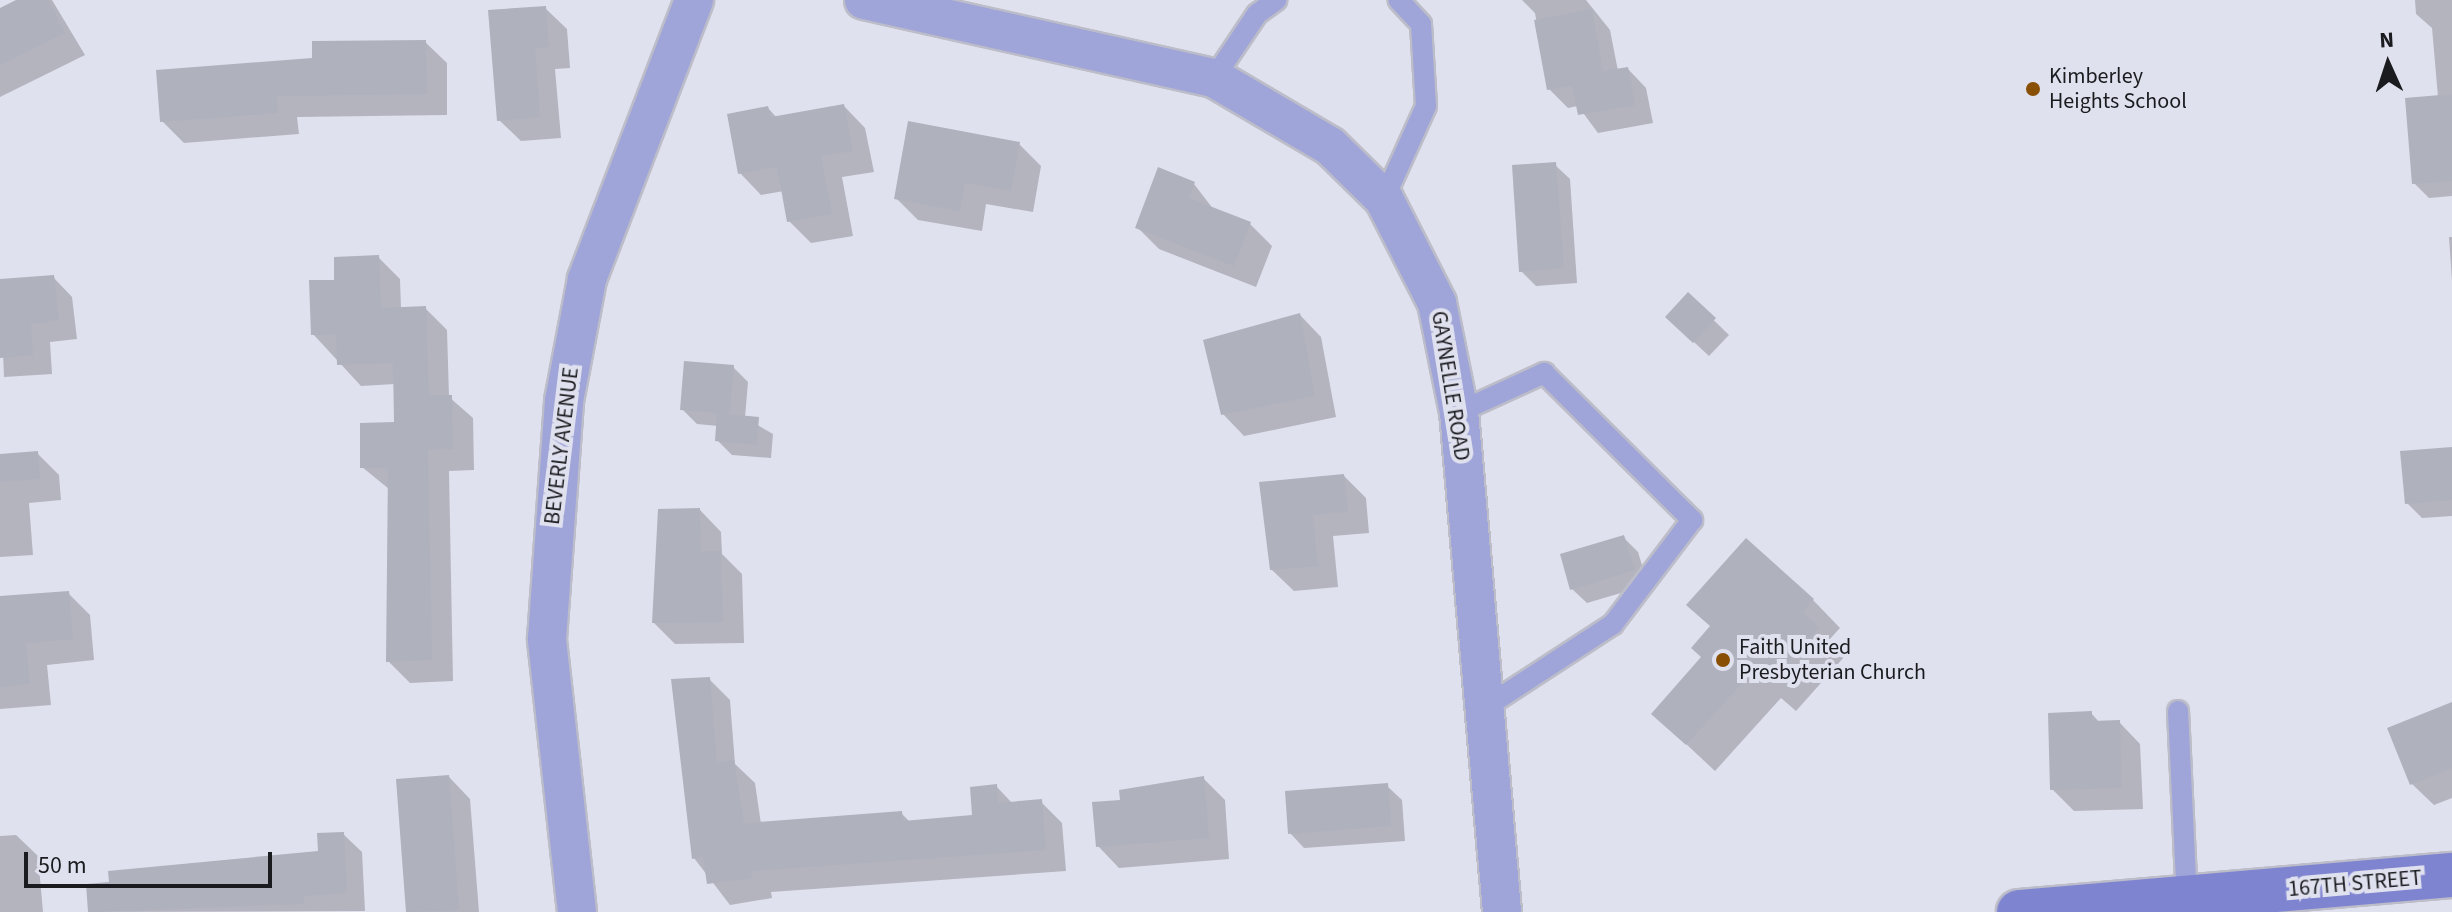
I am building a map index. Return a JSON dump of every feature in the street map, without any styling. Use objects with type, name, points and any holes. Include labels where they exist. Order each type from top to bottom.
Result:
[{"type":"main road","name":"167TH STREET","points":[[2019,912],[2452,875]]},
{"type":"street","name":"BEVERLY AVENUE","points":[[577,912],[547,639],[564,401],[587,279],[694,0]]},
{"type":"street","name":"GAYNELLE ROAD","points":[[864,0],[1214,78],[1330,146],[1384,199],[1437,303],[1459,412],[1502,912]]},
{"type":"lane","points":[[1214,78],[1257,14],[1276,0]]},
{"type":"lane","points":[[1384,199],[1426,106],[1421,24],[1399,0]]},
{"type":"lane","points":[[1459,412],[1544,373],[1692,520],[1613,624],[1484,708]]},
{"type":"lane","points":[[2178,711],[2187,899]]},
{"type":"building","points":[[16,0],[49,0],[65,33],[0,65],[0,8]]},
{"type":"building","points":[[546,6],[549,47],[535,48],[540,117],[497,121],[488,10]]},
{"type":"building","points":[[1592,9],[1603,71],[1628,67],[1635,105],[1578,115],[1572,86],[1547,90],[1534,20]]},
{"type":"building","points":[[426,40],[427,94],[277,96],[278,113],[160,122],[156,70],[312,58],[312,41]]},
{"type":"building","points":[[2452,94],[2452,181],[2412,184],[2405,98]]},
{"type":"building","points":[[844,104],[853,151],[821,156],[832,214],[787,222],[777,167],[738,174],[727,114],[768,106],[771,117]]},
{"type":"building","points":[[908,121],[1020,142],[1011,191],[965,183],[960,211],[894,199]]},
{"type":"building","points":[[1556,162],[1564,268],[1519,272],[1512,165]]},
{"type":"building","points":[[1158,167],[1195,182],[1189,198],[1251,222],[1234,266],[1135,228]]},
{"type":"building","points":[[379,255],[381,308],[426,306],[429,395],[452,395],[453,449],[428,450],[432,660],[386,662],[388,468],[360,468],[360,423],[394,422],[393,363],[337,365],[336,334],[311,335],[309,280],[334,280],[334,257]]},
{"type":"building","points":[[54,275],[59,320],[31,324],[33,355],[0,358],[0,279]]},
{"type":"building","points":[[1688,292],[1716,318],[1693,343],[1665,317]]},
{"type":"building","points":[[1300,313],[1315,396],[1221,415],[1203,340]]},
{"type":"building","points":[[684,361],[734,365],[730,414],[680,410]]},
{"type":"building","points":[[717,413],[759,417],[757,445],[715,441]]},
{"type":"building","points":[[2452,447],[2452,500],[2405,504],[2400,451]]},
{"type":"building","points":[[38,451],[40,479],[0,482],[0,454]]},
{"type":"building","points":[[1344,474],[1348,512],[1313,515],[1318,566],[1270,570],[1259,482]]},
{"type":"building","points":[[700,508],[701,551],[721,551],[723,622],[652,623],[658,509]]},
{"type":"building","points":[[1624,535],[1635,570],[1570,590],[1560,554]]},
{"type":"building","points":[[1746,538],[1814,599],[1803,612],[1819,627],[1767,685],[1752,672],[1686,745],[1651,714],[1701,657],[1691,648],[1710,626],[1686,605]]},
{"type":"building","points":[[69,591],[73,639],[26,643],[30,684],[0,687],[0,596]]},
{"type":"building","points":[[710,677],[717,763],[734,760],[744,823],[902,811],[903,821],[972,815],[970,787],[997,784],[998,803],[1042,799],[1046,850],[751,871],[752,878],[707,884],[703,857],[692,859],[671,679]]},
{"type":"building","points":[[2452,702],[2452,768],[2410,785],[2387,728]]},
{"type":"building","points":[[2092,711],[2092,721],[2120,720],[2122,788],[2050,790],[2048,713]]},
{"type":"building","points":[[449,775],[459,910],[406,912],[396,779]]},
{"type":"building","points":[[1204,776],[1209,838],[1096,847],[1092,802],[1120,800],[1119,790]]},
{"type":"building","points":[[1388,783],[1391,826],[1288,834],[1285,791]]},
{"type":"building","points":[[344,832],[347,893],[304,896],[304,904],[88,912],[86,884],[109,882],[108,871],[318,851],[317,833]]},
{"type":"place","name":"Kimberley Heights School","points":[[2033,89]]},
{"type":"place","name":"Faith United Presbyterian Church","points":[[1723,660]]}]
